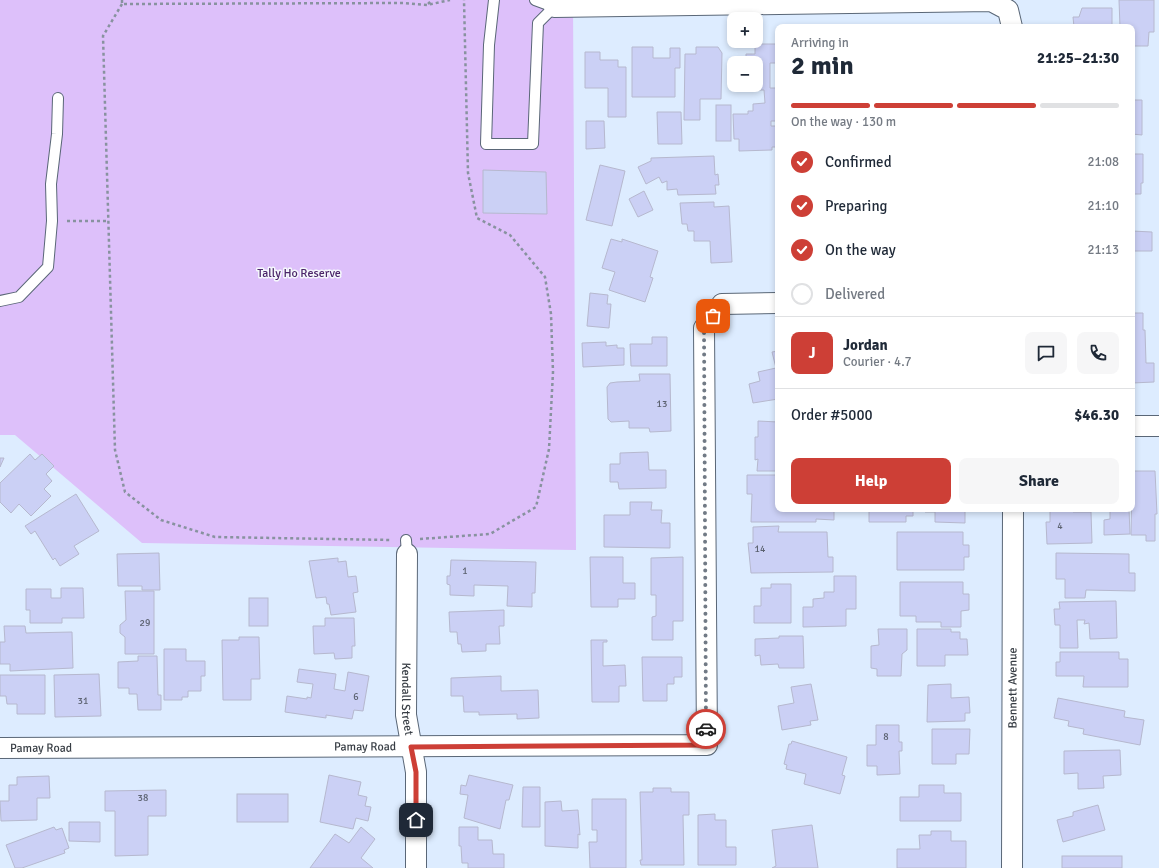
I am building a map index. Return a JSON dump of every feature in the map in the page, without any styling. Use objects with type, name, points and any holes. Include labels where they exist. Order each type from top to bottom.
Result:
[{"type":"street","points":[[554,7],[991,2],[1008,10],[1011,24]]},
{"type":"street","name":"Pamay Road","points":[[0,748],[707,745],[704,328],[722,304],[775,303]]},
{"type":"street","points":[[1135,426],[1159,426]]},
{"type":"street","name":"Bennett Avenue","points":[[1012,868],[1013,512]]},
{"type":"street","name":"Kendall Street","points":[[406,547],[406,715],[416,772],[416,868]]},
{"type":"lane","points":[[494,0],[489,45],[486,144],[533,144],[538,23],[554,7],[535,0]]},
{"type":"lane","points":[[0,301],[19,297],[48,267],[52,221],[51,184],[58,98]]},
{"type":"path","points":[[427,5],[432,0]]},
{"type":"path","points":[[450,0],[427,5],[403,3],[122,2],[103,36],[115,450],[124,492],[162,520],[215,537],[406,547],[490,534],[536,507],[549,449],[553,372],[551,314],[545,277],[510,235],[477,218],[468,173],[464,0]]},
{"type":"path","points":[[52,221],[108,221]]},
{"type":"green space","name":"Tally Ho Reserve","points":[[0,0],[573,0],[576,550],[142,543],[15,435],[0,435]]},
{"type":"building","points":[[1119,0],[1154,0],[1154,32],[1149,32],[1148,46],[1135,46],[1135,24],[1120,24]]},
{"type":"building","points":[[1082,8],[1112,8],[1112,24],[1074,24],[1073,17],[1079,17]]},
{"type":"building","points":[[763,44],[775,44],[775,63],[770,63],[770,88],[775,88],[775,121],[771,121],[771,126],[775,126],[775,147],[772,147],[772,150],[739,151],[739,139],[734,139],[733,114],[748,114],[748,111],[753,111],[753,104],[765,103],[763,90],[763,56],[746,56],[746,54],[755,54],[755,48],[763,48]]},
{"type":"building","points":[[632,47],[653,47],[653,58],[670,58],[670,48],[680,48],[680,68],[675,68],[675,97],[632,97]]},
{"type":"building","points":[[696,47],[718,47],[722,53],[721,99],[700,99],[700,120],[684,120],[685,54],[696,54]]},
{"type":"building","points":[[585,52],[600,52],[600,60],[618,60],[618,67],[626,67],[626,117],[608,117],[608,88],[585,88]]},
{"type":"building","points":[[1135,100],[1142,100],[1142,135],[1135,134]]},
{"type":"building","points":[[716,105],[731,105],[731,141],[716,141]]},
{"type":"building","points":[[657,112],[681,112],[682,144],[658,144]]},
{"type":"building","points":[[586,121],[604,121],[605,148],[586,149]]},
{"type":"building","points":[[1135,154],[1143,154],[1143,183],[1141,183],[1141,194],[1135,194]]},
{"type":"building","points":[[714,156],[715,175],[718,174],[719,185],[715,185],[716,194],[678,195],[677,189],[667,190],[667,181],[662,183],[659,177],[646,184],[638,167],[651,161],[651,158]]},
{"type":"building","points":[[600,165],[625,171],[612,226],[586,220]]},
{"type":"building","points":[[483,170],[546,172],[547,214],[483,213]]},
{"type":"building","points":[[644,191],[653,210],[638,217],[629,199]]},
{"type":"building","points":[[714,202],[714,207],[729,206],[732,262],[711,263],[710,241],[694,241],[694,231],[688,231],[687,224],[682,224],[680,203]]},
{"type":"building","points":[[1135,231],[1152,232],[1152,251],[1135,251]]},
{"type":"building","points":[[611,239],[622,242],[622,239],[658,251],[650,277],[653,278],[645,302],[609,290],[615,272],[602,268]]},
{"type":"building","points":[[590,293],[608,295],[607,304],[611,304],[609,328],[587,326]]},
{"type":"building","points":[[1135,313],[1143,313],[1146,363],[1154,363],[1154,382],[1135,383]]},
{"type":"building","points":[[652,337],[667,337],[667,366],[631,366],[630,344],[652,344]]},
{"type":"building","points":[[606,342],[606,346],[617,345],[617,348],[624,348],[624,365],[583,367],[582,343]]},
{"type":"building","points":[[772,352],[775,352],[775,364]]},
{"type":"building","points":[[775,368],[775,399],[753,403],[749,384],[760,381],[758,372]]},
{"type":"building","points":[[639,374],[670,374],[671,431],[650,432],[649,428],[629,428],[629,421],[611,422],[608,419],[607,387],[610,383],[640,381]]},
{"type":"building","points":[[758,421],[775,422],[775,471],[757,471],[758,459],[755,460],[755,437],[758,437]]},
{"type":"building","points":[[648,452],[649,470],[666,470],[666,488],[619,489],[618,482],[610,482],[610,464],[620,464],[620,453]]},
{"type":"building","points":[[30,454],[35,460],[42,454],[54,466],[46,474],[52,481],[44,489],[51,496],[31,516],[19,504],[11,513],[0,502],[0,483]]},
{"type":"building","points":[[0,458],[4,458],[0,467]]},
{"type":"building","points":[[1135,471],[1155,471],[1157,514],[1155,514],[1155,541],[1146,541],[1146,535],[1131,535],[1131,512],[1135,512]]},
{"type":"building","points":[[747,475],[775,475],[775,512],[834,512],[834,520],[816,519],[816,522],[751,522],[752,494],[747,494]]},
{"type":"building","points":[[76,494],[99,531],[74,546],[79,554],[60,566],[55,558],[53,560],[35,531],[31,534],[25,526]]},
{"type":"building","points":[[630,502],[652,502],[651,510],[662,510],[661,523],[670,523],[670,548],[604,547],[604,515],[630,515]]},
{"type":"building","points":[[869,512],[913,512],[913,516],[906,516],[906,522],[869,522]]},
{"type":"building","points":[[935,512],[965,512],[965,523],[935,522]]},
{"type":"building","points":[[1050,512],[1091,512],[1092,543],[1047,544],[1046,522],[1050,522]]},
{"type":"building","points":[[1110,512],[1129,512],[1130,534],[1104,535],[1104,520],[1110,519]]},
{"type":"building","points":[[779,526],[778,532],[827,532],[828,557],[833,557],[833,572],[751,573],[748,543],[753,543],[753,527]]},
{"type":"building","points":[[897,532],[963,532],[963,545],[969,545],[969,557],[964,557],[964,570],[897,570]]},
{"type":"building","points":[[159,553],[160,590],[142,590],[142,586],[118,586],[117,554]]},
{"type":"building","points":[[1056,553],[1129,554],[1129,573],[1135,573],[1135,591],[1086,590],[1085,598],[1065,598],[1065,579],[1056,579]]},
{"type":"building","points":[[590,557],[623,557],[623,583],[635,583],[635,599],[618,599],[618,607],[591,607]]},
{"type":"building","points":[[683,557],[683,621],[673,621],[673,640],[652,640],[652,617],[656,616],[656,595],[651,595],[651,558]]},
{"type":"building","points":[[338,558],[338,562],[346,561],[348,577],[356,576],[358,592],[353,593],[356,612],[331,615],[326,597],[316,598],[309,561]]},
{"type":"building","points":[[451,560],[536,562],[535,593],[532,593],[532,607],[507,606],[508,586],[474,585],[474,596],[450,595],[450,585],[447,584],[447,576],[450,576]]},
{"type":"building","points":[[834,576],[856,576],[856,609],[846,609],[846,626],[803,627],[803,607],[813,607],[813,599],[824,598],[824,592],[834,592]]},
{"type":"building","points":[[900,582],[963,582],[963,594],[969,594],[969,610],[961,611],[961,627],[941,627],[941,622],[916,622],[916,616],[900,616]]},
{"type":"building","points":[[771,584],[791,584],[791,623],[754,623],[754,606],[761,606],[761,588],[771,588]]},
{"type":"building","points":[[61,588],[83,588],[84,618],[62,618],[62,623],[30,623],[30,610],[26,610],[26,589],[51,589],[51,598],[61,598]]},
{"type":"building","points":[[125,591],[154,591],[154,654],[125,654],[125,637],[120,633],[120,625],[126,620]]},
{"type":"building","points":[[249,598],[268,598],[268,626],[249,626]]},
{"type":"building","points":[[1116,601],[1117,638],[1090,639],[1089,623],[1084,624],[1085,620],[1077,620],[1078,648],[1060,648],[1060,625],[1055,625],[1054,609],[1060,609],[1059,602]]},
{"type":"building","points":[[504,610],[504,626],[499,626],[500,644],[486,644],[486,651],[462,652],[461,644],[458,644],[457,632],[450,632],[449,612]]},
{"type":"building","points":[[325,618],[354,618],[355,646],[352,646],[352,658],[335,659],[334,653],[314,654],[313,626],[325,626]]},
{"type":"building","points":[[4,626],[25,626],[26,633],[72,632],[73,668],[10,671],[10,664],[0,664],[0,642],[5,642]]},
{"type":"building","points":[[878,629],[907,629],[907,650],[902,654],[901,676],[877,676],[877,669],[871,668],[871,646],[879,645]]},
{"type":"building","points":[[917,629],[951,629],[951,632],[960,632],[960,639],[967,639],[968,655],[945,655],[945,666],[917,666]]},
{"type":"building","points":[[779,636],[803,636],[804,668],[779,668],[778,664],[761,665],[760,655],[755,656],[755,639],[779,638]]},
{"type":"building","points":[[239,637],[259,637],[260,679],[251,679],[251,700],[223,700],[222,640],[239,640]]},
{"type":"building","points":[[591,640],[607,640],[607,642],[603,642],[603,666],[625,665],[626,686],[619,686],[619,702],[592,702]]},
{"type":"building","points":[[164,649],[186,649],[186,661],[205,661],[205,676],[201,676],[201,691],[188,691],[188,697],[182,697],[182,700],[164,700]]},
{"type":"building","points":[[1060,652],[1119,652],[1119,659],[1128,659],[1128,687],[1083,687],[1084,676],[1056,676],[1056,662],[1060,662]]},
{"type":"building","points":[[138,656],[157,656],[158,695],[161,695],[161,710],[138,710],[137,694],[129,694],[129,688],[118,688],[118,662],[138,661]]},
{"type":"building","points":[[642,657],[682,657],[682,677],[674,677],[674,684],[667,684],[667,701],[643,701]]},
{"type":"building","points":[[299,669],[336,674],[334,689],[345,691],[348,672],[369,676],[363,711],[354,710],[352,719],[326,715],[326,718],[285,712],[287,696],[307,699],[307,697],[311,698],[313,684],[297,682]]},
{"type":"building","points":[[99,674],[101,716],[55,717],[54,675]]},
{"type":"building","points":[[0,675],[45,675],[45,714],[17,714],[17,704],[7,704],[6,696],[0,696]]},
{"type":"building","points":[[501,676],[501,691],[538,690],[539,718],[517,719],[517,714],[479,715],[479,712],[464,712],[463,696],[451,696],[451,678]]},
{"type":"building","points":[[811,684],[818,720],[810,721],[811,725],[782,730],[778,706],[794,703],[791,687]]},
{"type":"building","points":[[951,684],[951,698],[969,697],[970,713],[965,713],[965,721],[927,722],[928,685]]},
{"type":"building","points":[[1058,698],[1125,711],[1124,717],[1144,720],[1140,745],[1083,734],[1084,729],[1068,726],[1069,721],[1054,718]]},
{"type":"building","points":[[876,725],[899,725],[899,742],[902,742],[902,751],[899,751],[900,774],[877,775],[877,766],[867,766],[867,745],[876,745]]},
{"type":"building","points":[[932,729],[970,729],[969,754],[956,754],[956,764],[932,764]]},
{"type":"building","points":[[792,741],[847,757],[842,775],[845,776],[840,794],[804,784],[806,774],[786,769],[787,765],[784,764],[789,744],[791,744]]},
{"type":"building","points":[[1120,750],[1121,775],[1103,776],[1104,788],[1078,789],[1078,773],[1064,774],[1064,751]]},
{"type":"building","points":[[329,775],[361,782],[358,795],[367,797],[365,806],[371,807],[368,821],[356,818],[353,829],[320,822]]},
{"type":"building","points":[[469,775],[513,785],[509,800],[506,800],[500,829],[464,818],[468,795],[460,794],[461,785],[466,786]]},
{"type":"building","points":[[49,776],[50,798],[37,798],[37,820],[1,821],[0,801],[9,801],[9,785],[17,785],[17,777]]},
{"type":"building","points":[[919,785],[944,785],[944,793],[961,793],[961,821],[900,821],[900,797],[919,797]]},
{"type":"building","points":[[523,787],[540,787],[540,827],[522,827]]},
{"type":"building","points":[[653,788],[671,788],[671,792],[689,792],[689,815],[683,815],[684,865],[641,865],[640,792],[653,792]]},
{"type":"building","points":[[166,790],[166,816],[148,816],[148,855],[115,856],[115,811],[105,811],[105,791]]},
{"type":"building","points":[[237,794],[288,794],[288,822],[237,822]]},
{"type":"building","points":[[592,799],[626,799],[626,868],[590,868],[589,842],[597,842],[597,830],[592,830]]},
{"type":"building","points":[[561,801],[562,811],[578,810],[580,835],[578,834],[578,848],[545,846],[545,802]]},
{"type":"building","points":[[1098,805],[1105,830],[1063,842],[1057,820],[1073,816],[1073,812]]},
{"type":"building","points":[[715,814],[715,820],[726,820],[726,847],[736,847],[736,865],[698,865],[698,815]]},
{"type":"building","points":[[69,822],[100,822],[100,842],[69,841]]},
{"type":"building","points":[[812,825],[818,868],[772,868],[776,866],[772,830]]},
{"type":"building","points":[[54,827],[56,830],[62,828],[69,848],[64,850],[65,853],[22,868],[15,868],[6,845]]},
{"type":"building","points":[[361,827],[375,839],[361,858],[373,868],[310,868],[335,834],[349,843]]},
{"type":"building","points":[[459,827],[478,827],[478,840],[492,840],[493,854],[504,854],[504,868],[468,868],[468,863],[462,863],[461,846],[459,846]]},
{"type":"building","points":[[931,831],[951,831],[951,841],[966,841],[966,868],[897,868],[897,849],[920,849],[919,835],[931,835]]},
{"type":"building","points":[[1062,856],[1122,856],[1122,868],[1062,868]]},
{"type":"way so far","points":[[706,729],[704,328],[713,316]]},
{"type":"route","points":[[416,820],[416,772],[411,747],[707,745],[706,729]]}]
